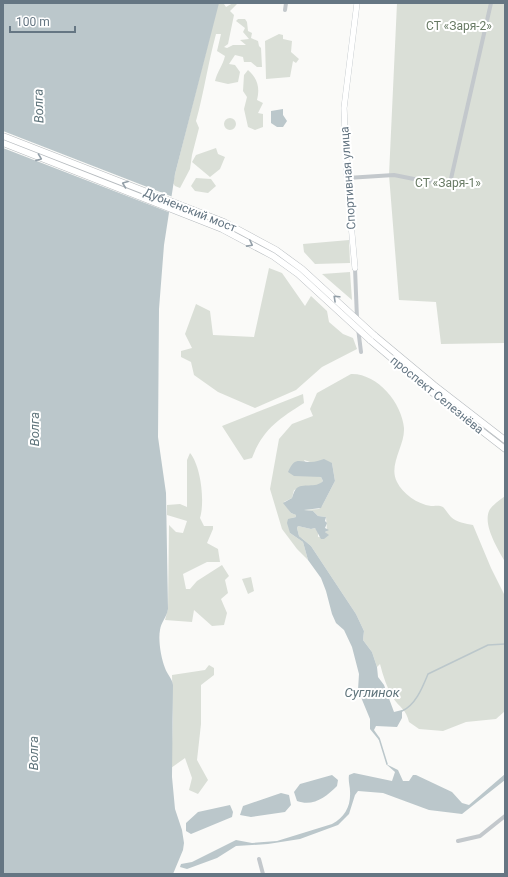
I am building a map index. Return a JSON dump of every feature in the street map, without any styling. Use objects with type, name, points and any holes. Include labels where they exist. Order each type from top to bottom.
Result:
[{"type":"main road","name":"Дубненский мост","points":[[3,136],[224,222],[276,250],[326,289],[372,337]]},
{"type":"main road","name":"Дубненский мост","points":[[3,144],[228,232],[273,256],[298,274],[372,337]]},
{"type":"main road","name":"проспект Селезнёва","points":[[372,337],[505,440]]},
{"type":"main road","name":"проспект Селезнёва","points":[[372,337],[429,390],[505,449]]},
{"type":"street","points":[[285,10],[286,3]]},
{"type":"street","name":"Спортивная улица","points":[[357,3],[344,108],[347,178],[355,268],[358,342],[360,352]]},
{"type":"street","points":[[347,178],[394,175],[424,181],[450,182],[491,3]]},
{"type":"street","points":[[458,841],[480,836],[505,816]]},
{"type":"street","points":[[259,859],[263,874]]},
{"type":"green space","points":[[233,3],[237,4],[230,11],[234,15],[228,44],[224,47],[227,48],[233,45],[246,45],[240,40],[249,39],[243,32],[245,28],[236,21],[238,19],[245,19],[247,22],[248,31],[252,33],[251,38],[258,41],[261,48],[262,67],[257,67],[251,62],[244,62],[243,57],[235,55],[229,64],[235,65],[240,72],[238,82],[228,84],[215,81],[225,56],[217,51],[221,34],[216,34],[196,121],[199,128],[190,169],[180,188],[175,186],[173,183],[218,4],[224,4],[226,7]]},
{"type":"green space","name":"СТ «Заря-1»","points":[[397,3],[505,3],[505,343],[441,344],[436,302],[399,300],[389,175]]},
{"type":"green space","points":[[279,34],[283,35],[283,39],[292,41],[291,52],[299,59],[296,63],[293,61],[290,77],[266,79],[265,41]]},
{"type":"green space","points":[[248,70],[256,80],[258,92],[257,100],[263,103],[258,113],[263,114],[263,127],[255,130],[248,127],[244,109],[247,97],[243,91],[244,75]]},
{"type":"green space","points":[[228,118],[232,118],[236,124],[232,130],[228,130],[224,126],[224,122]]},
{"type":"green space","points":[[216,148],[218,154],[225,157],[220,169],[210,177],[192,162],[196,155]]},
{"type":"green space","points":[[196,178],[211,179],[216,186],[208,193],[195,191],[191,186]]},
{"type":"green space","points":[[349,240],[350,263],[315,264],[304,252],[303,244]]},
{"type":"green space","points":[[269,268],[282,273],[305,306],[311,296],[327,311],[329,322],[343,334],[353,338],[357,349],[322,367],[296,390],[255,408],[218,392],[194,375],[191,362],[181,357],[181,351],[192,348],[185,334],[196,304],[210,311],[213,335],[254,337]]},
{"type":"green space","points":[[350,272],[352,300],[322,274]]},
{"type":"green space","points":[[351,374],[370,378],[379,384],[399,409],[404,428],[404,435],[394,469],[397,482],[403,491],[416,501],[426,505],[442,506],[451,517],[473,525],[491,568],[505,596],[505,711],[496,719],[466,722],[443,731],[419,729],[409,722],[404,711],[393,698],[385,682],[380,664],[377,667],[372,652],[363,640],[364,631],[356,614],[311,546],[299,536],[298,526],[311,529],[315,528],[318,531],[318,537],[328,535],[325,532],[327,531],[326,517],[318,516],[313,511],[304,510],[319,509],[322,506],[335,481],[332,463],[310,462],[304,460],[312,475],[321,477],[323,481],[319,485],[294,490],[292,498],[284,502],[291,513],[296,515],[296,517],[292,518],[290,533],[303,542],[308,560],[297,549],[282,529],[270,489],[279,439],[292,424],[313,416],[310,409],[317,393]]},
{"type":"green space","points":[[303,394],[304,403],[279,420],[261,439],[252,458],[244,460],[222,426]]},
{"type":"green space","points":[[190,453],[197,466],[201,484],[202,503],[200,518],[204,526],[213,526],[207,543],[218,549],[220,562],[207,562],[183,574],[186,589],[190,589],[197,581],[222,565],[229,576],[225,580],[228,593],[221,599],[227,613],[224,625],[212,626],[194,610],[192,622],[165,620],[168,609],[169,525],[176,532],[183,533],[187,521],[167,515],[167,505],[180,504],[187,507],[187,460]]},
{"type":"green space","points":[[505,496],[505,562],[492,537],[488,517],[489,511],[492,507]]},
{"type":"green space","points":[[251,577],[254,591],[248,594],[242,579]]},
{"type":"green space","points":[[209,665],[214,668],[214,675],[201,685],[201,724],[197,760],[208,780],[198,794],[189,790],[192,778],[185,758],[171,768],[173,719],[172,675],[205,670]]},
{"type":"water","name":"Волга","points":[[3,3],[219,3],[175,174],[164,245],[159,309],[158,437],[166,493],[168,609],[161,627],[159,639],[164,664],[173,685],[172,777],[175,809],[182,830],[184,843],[183,850],[173,874],[3,874]]},
{"type":"water","points":[[283,109],[283,115],[287,121],[283,127],[277,127],[271,123],[271,111]]},
{"type":"water","name":"Суглинок","points":[[324,459],[332,463],[335,481],[321,508],[304,510],[313,511],[318,516],[326,517],[325,521],[327,523],[325,528],[329,530],[325,532],[329,535],[324,539],[321,539],[315,528],[311,529],[298,526],[297,528],[299,536],[311,546],[356,614],[364,631],[363,640],[372,652],[377,667],[378,677],[384,685],[394,712],[402,710],[402,718],[397,727],[376,726],[374,730],[379,737],[379,740],[370,729],[370,719],[358,690],[359,674],[352,647],[344,630],[336,623],[321,578],[308,560],[303,542],[290,533],[287,523],[288,519],[296,517],[296,515],[291,513],[283,503],[292,498],[296,489],[299,487],[317,485],[323,481],[321,477],[294,476],[288,472],[293,464],[298,461],[313,462]]},
{"type":"water","points":[[386,764],[398,770],[403,781],[409,781],[413,775],[416,775],[452,792],[462,803],[469,805],[505,774],[505,780],[462,814],[429,810],[383,793],[358,791],[355,795],[349,814],[338,825],[300,839],[268,844],[236,846],[217,858],[187,869],[180,867],[181,864],[192,862],[236,840],[252,843],[277,841],[332,824],[344,814],[348,806],[350,796],[349,775],[354,773],[392,781],[395,772]]},
{"type":"water","points":[[332,775],[338,780],[337,786],[324,797],[308,803],[297,801],[294,792],[300,784]]},
{"type":"water","points":[[281,793],[289,795],[291,805],[285,812],[251,817],[240,815],[243,806]]},
{"type":"water","points":[[230,805],[233,812],[232,817],[191,834],[186,831],[186,823],[198,812]]},
{"type":"pier","points":[[3,131],[173,197],[171,213],[3,148]]},
{"type":"waterway","points":[[402,711],[415,700],[428,674],[488,645],[505,644]]},
{"type":"waterway","points":[[379,738],[387,764]]},
{"type":"park label","name":"СТ «Заря-2»","points":[[459,26]]}]
